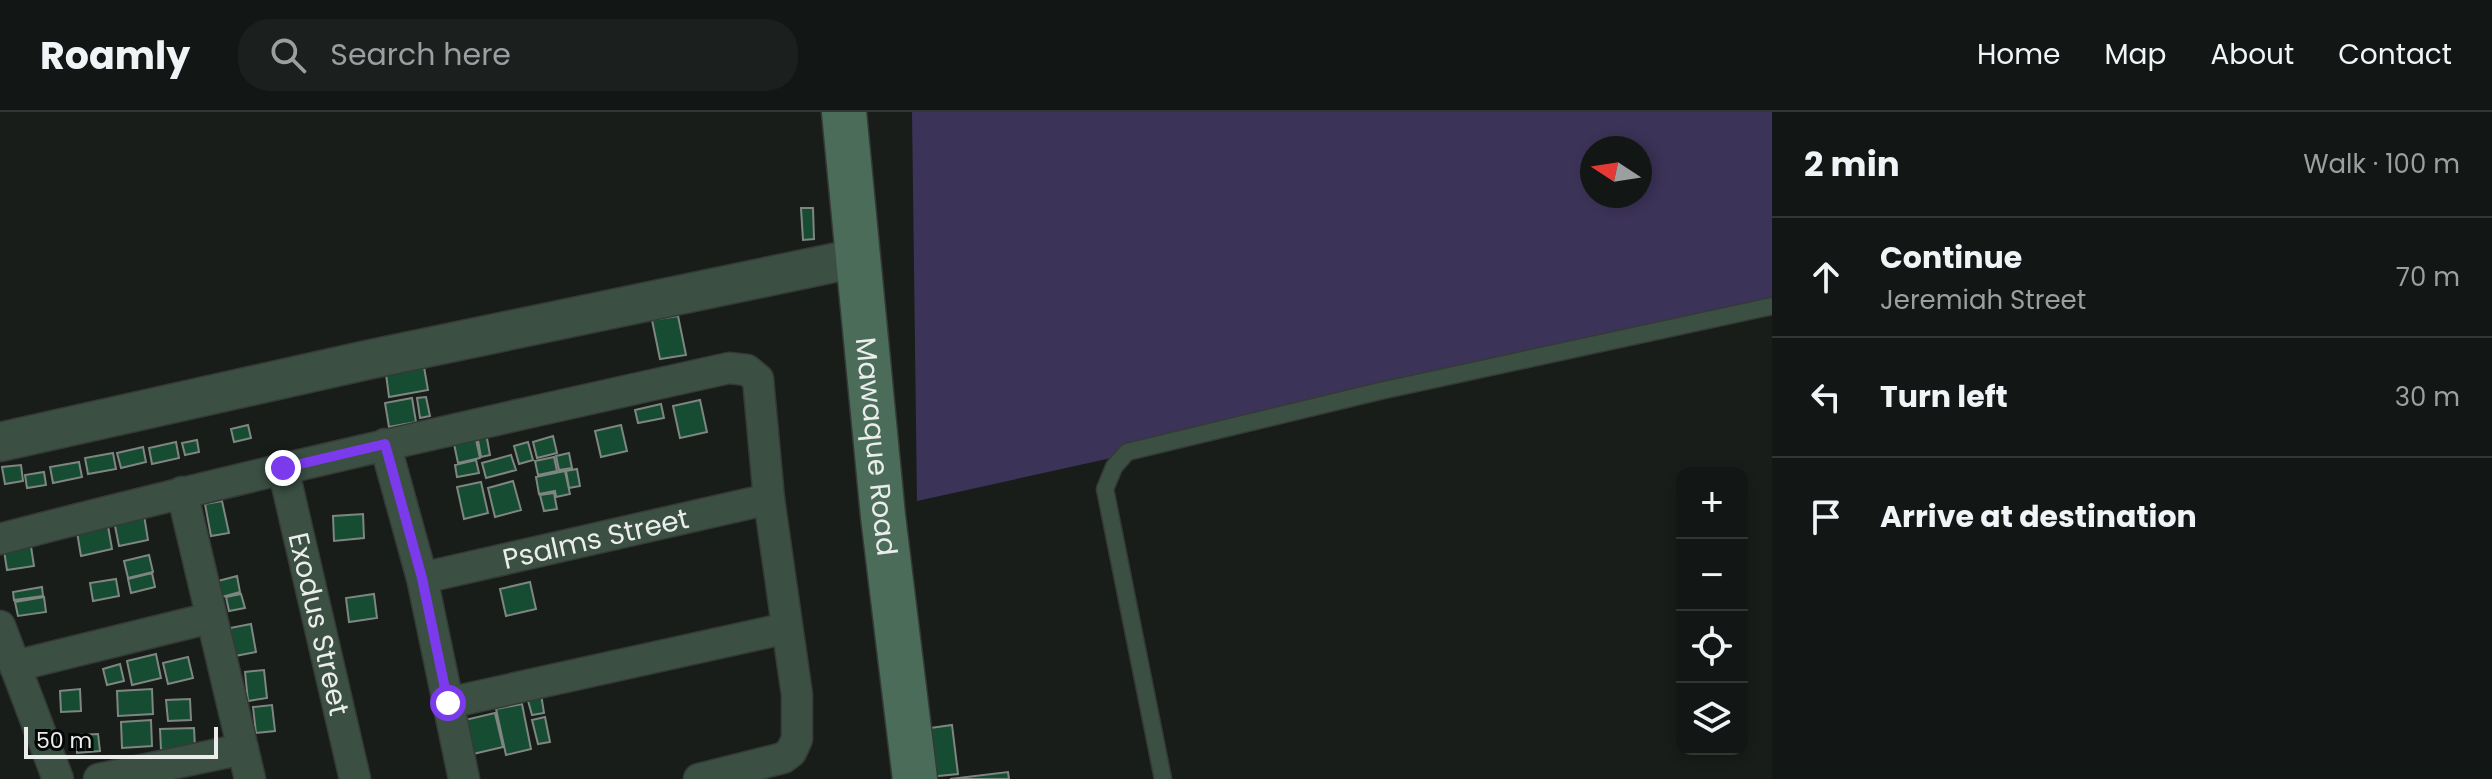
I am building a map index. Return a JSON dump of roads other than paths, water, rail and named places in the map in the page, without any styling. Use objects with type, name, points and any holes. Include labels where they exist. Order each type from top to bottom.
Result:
[{"type":"main road","name":"Mawaque Road","points":[[844,112],[883,516],[915,779]]},
{"type":"street","points":[[0,442],[367,360],[857,258]]},
{"type":"street","points":[[0,539],[385,444],[729,368],[747,370],[758,379],[769,499],[797,695],[797,739],[791,752],[783,758],[699,779]]},
{"type":"street","points":[[385,444],[422,578],[464,779]]},
{"type":"street","name":"Exodus Street","points":[[283,468],[355,779]]},
{"type":"street","points":[[182,492],[250,779]]},
{"type":"street","name":"Psalms Street","points":[[422,578],[769,499]]},
{"type":"street","points":[[15,666],[210,618]]},
{"type":"street","points":[[0,626],[58,779]]},
{"type":"street","points":[[448,703],[787,628]]},
{"type":"street","points":[[99,779],[243,749]]},
{"type":"lane","points":[[1163,779],[1105,489],[1114,467],[1127,452],[1380,391],[1772,306]]}]
